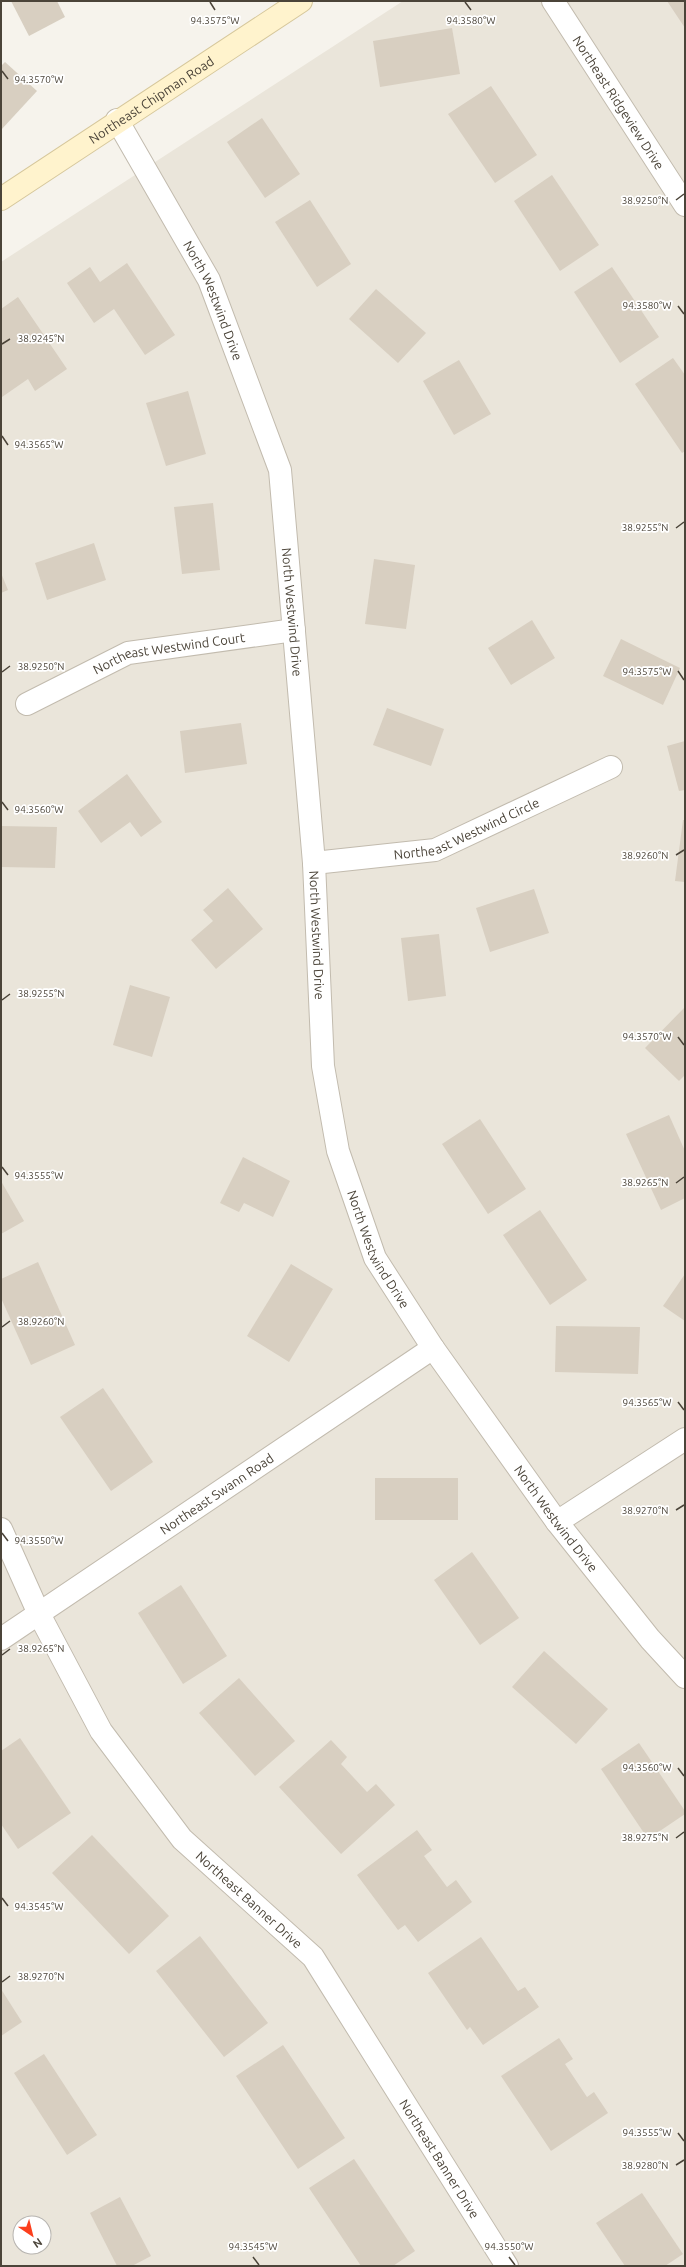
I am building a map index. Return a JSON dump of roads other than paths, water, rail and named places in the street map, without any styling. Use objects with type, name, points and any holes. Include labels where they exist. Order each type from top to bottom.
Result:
[{"type":"street","name":"Northeast Chipman Road","points":[[1,199],[117,120],[302,1]]},
{"type":"street","name":"Northeast Ridgeview Drive","points":[[553,1],[685,205]]},
{"type":"street","name":"North Westwind Drive","points":[[117,120],[209,280],[280,470],[314,863],[323,1066],[338,1151],[375,1258],[433,1348],[557,1522],[650,1639],[685,1677]]},
{"type":"street","name":"Northeast Westwind Court","points":[[27,704],[128,653],[294,630]]},
{"type":"street","name":"Northeast Westwind Circle","points":[[314,863],[435,850],[611,767]]},
{"type":"street","name":"Northeast Swann Road","points":[[1,1639],[433,1348]]},
{"type":"street","points":[[557,1522],[685,1439]]},
{"type":"street","name":"Northeast Banner Drive","points":[[1,1529],[39,1614],[101,1730],[182,1839],[313,1957],[507,2266]]}]
